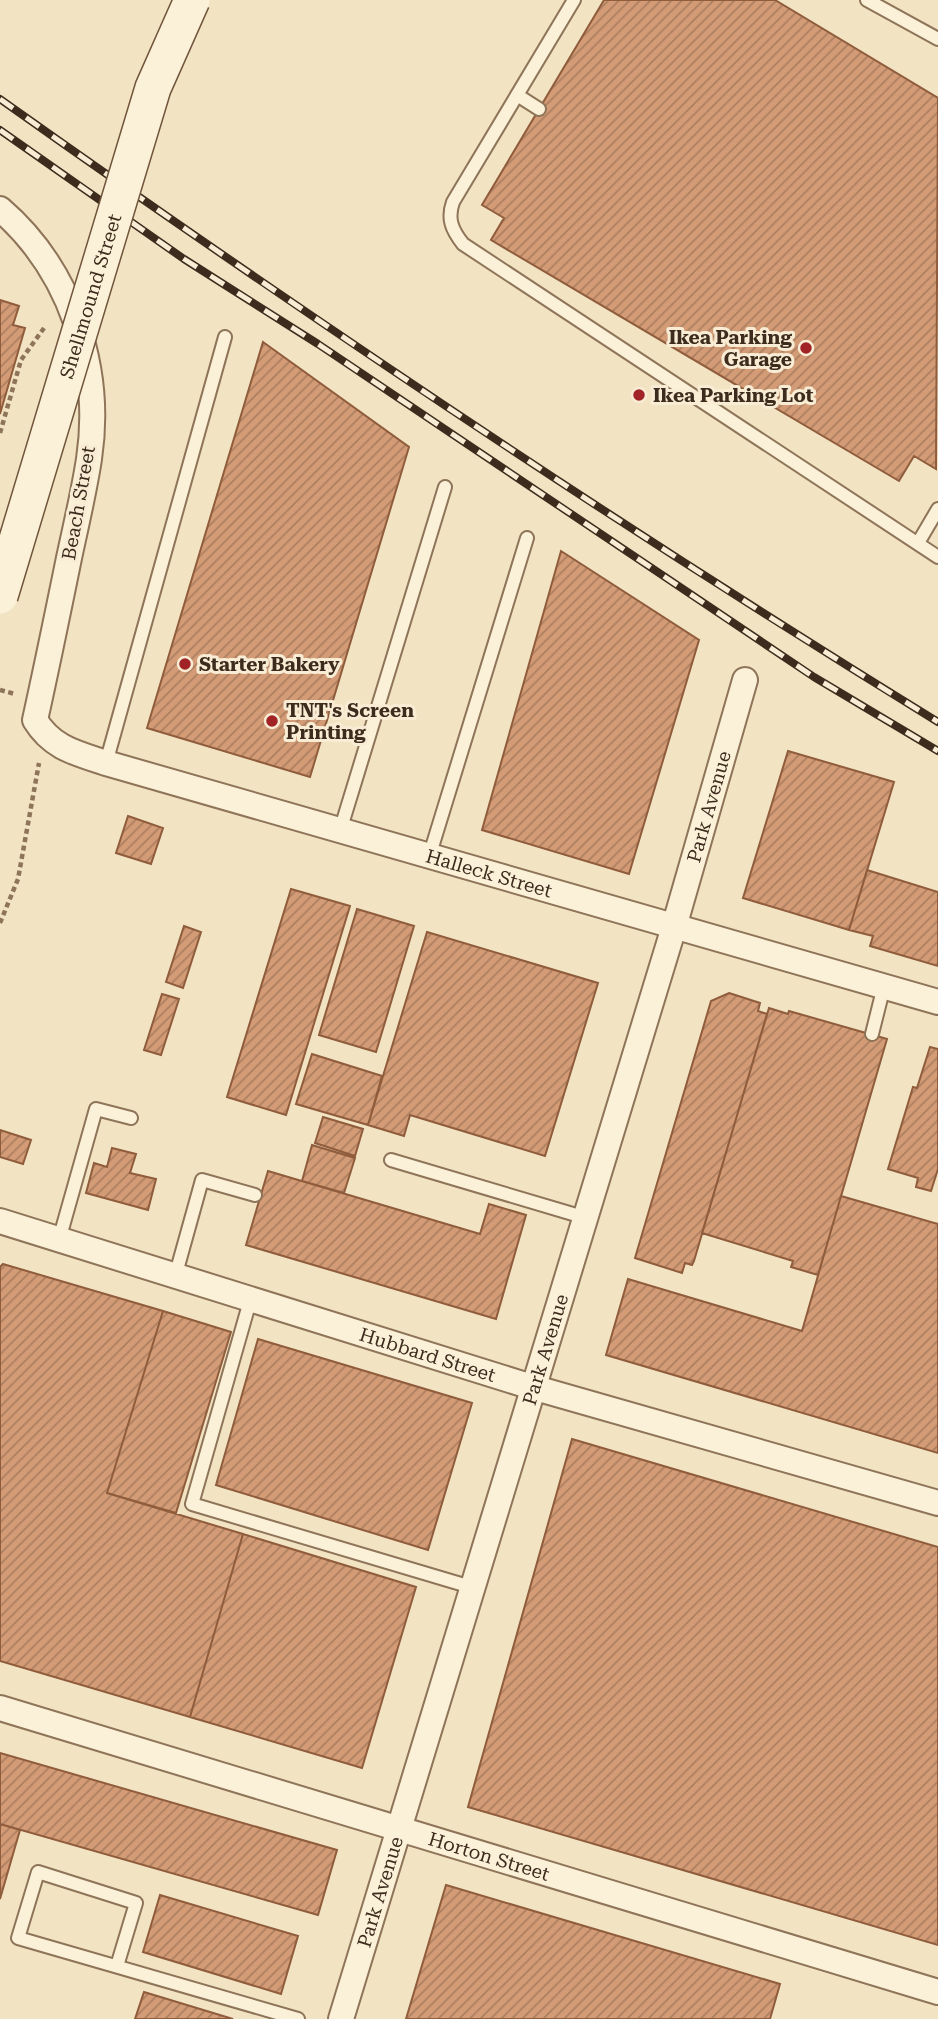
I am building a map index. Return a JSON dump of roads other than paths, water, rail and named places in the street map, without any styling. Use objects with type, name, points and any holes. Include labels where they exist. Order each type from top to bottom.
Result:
[{"type":"main road","name":"Shellmound Street","points":[[0,596],[153,88],[192,0]]},
{"type":"street","name":"Beach Street","points":[[0,209],[24,232],[53,268],[76,321],[91,385],[90,457],[35,720],[44,735]]},
{"type":"street","name":"Park Avenue","points":[[341,2019],[401,1828],[583,1217],[674,927],[745,680]]},
{"type":"street","name":"Halleck Street","points":[[44,735],[62,749],[106,763],[938,1002]]},
{"type":"street","name":"Hubbard Street","points":[[0,1221],[532,1387],[938,1503]]},
{"type":"street","name":"Horton Street","points":[[0,1708],[938,1992]]},
{"type":"lane","points":[[574,0],[449,213],[450,225],[463,244],[938,557]]},
{"type":"lane","points":[[867,0],[938,39]]},
{"type":"lane","points":[[517,95],[539,108]]},
{"type":"lane","points":[[106,763],[225,337]]},
{"type":"lane","points":[[340,831],[445,487]]},
{"type":"lane","points":[[918,543],[938,509]]},
{"type":"lane","points":[[429,857],[527,538]]},
{"type":"lane","points":[[872,1034],[884,986]]},
{"type":"lane","points":[[59,1240],[96,1109],[131,1118]]},
{"type":"lane","points":[[391,1160],[583,1217]]},
{"type":"lane","points":[[175,1277],[202,1180],[255,1195]]},
{"type":"lane","points":[[250,1301],[192,1504],[471,1587]]},
{"type":"lane","points":[[117,1966],[136,1903],[38,1872],[18,1938],[298,2019]]},
{"type":"railway","points":[[0,99],[464,418],[700,572],[938,722]]},
{"type":"railway","points":[[0,130],[184,259],[318,344],[814,677],[938,751]]},
{"type":"place","name":"Ikea Parking Garage","points":[[806,348]]},
{"type":"place","name":"Ikea Parking Lot","points":[[639,395]]},
{"type":"place","name":"Starter Bakery","points":[[185,664]]},
{"type":"place","name":"TNT's Screen Printing","points":[[272,721]]}]
